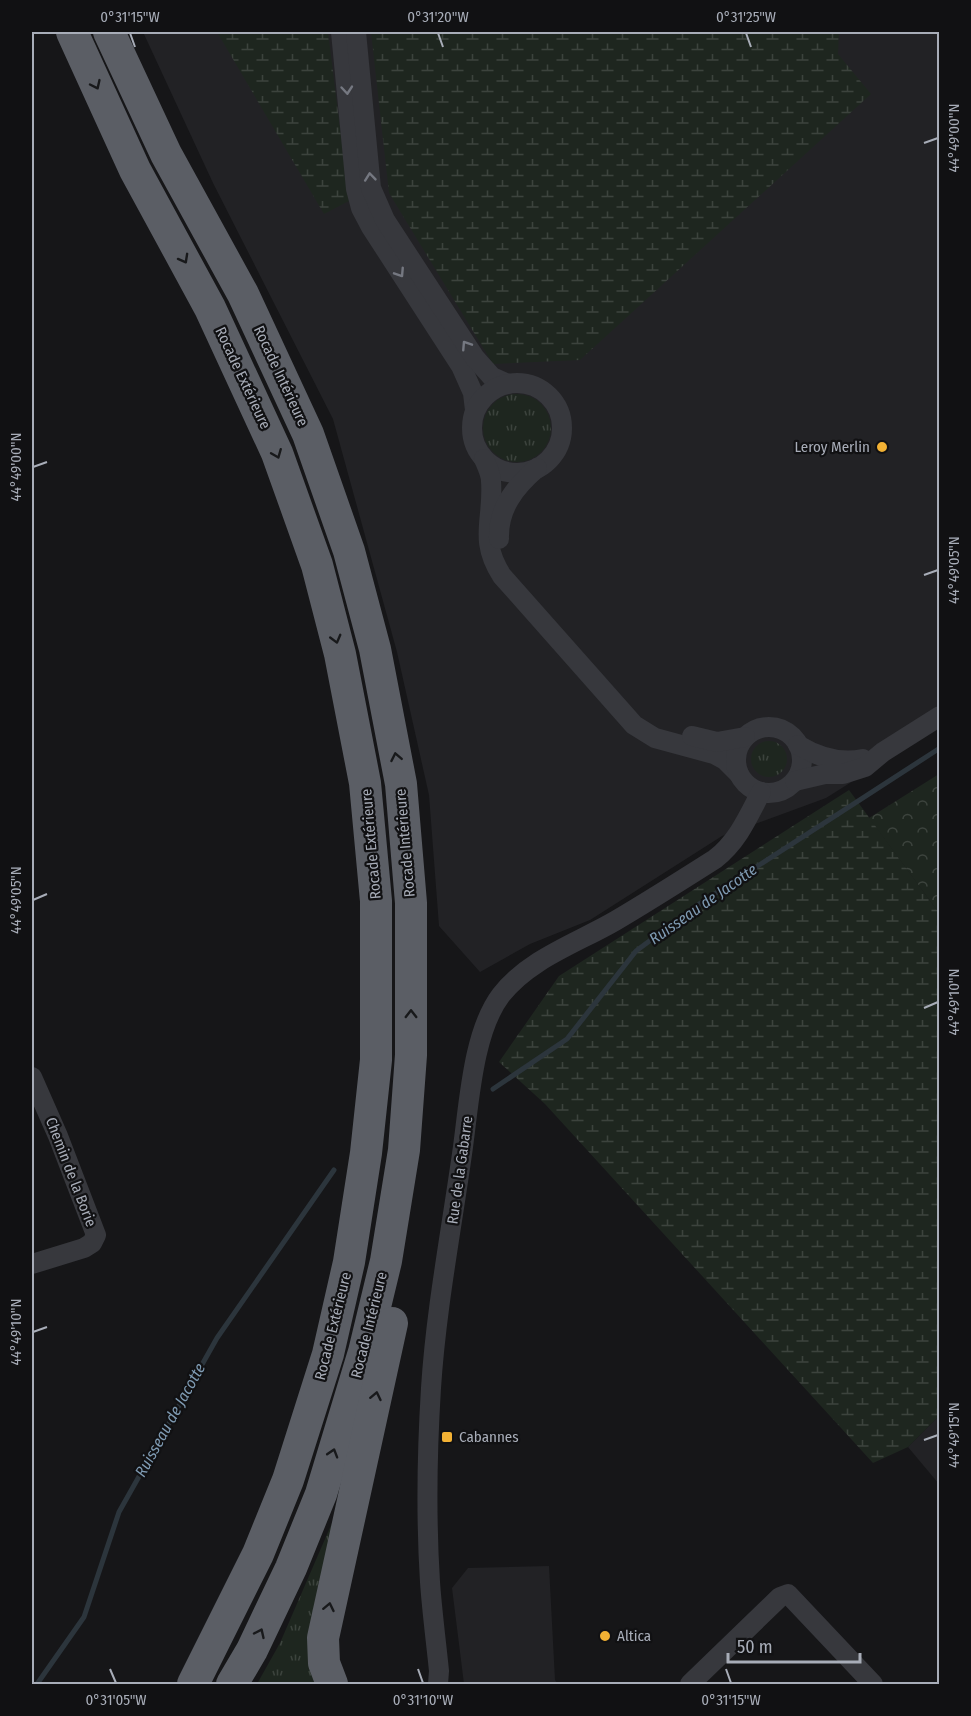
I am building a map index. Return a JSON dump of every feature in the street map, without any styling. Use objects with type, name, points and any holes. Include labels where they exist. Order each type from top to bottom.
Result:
[{"type":"highway","name":"Rocade Extérieure","points":[[72,32],[135,170],[210,308],[277,453],[317,565],[340,654],[365,783],[376,900],[376,1060],[366,1153],[351,1251],[331,1342],[288,1480],[258,1554],[193,1684]]},
{"type":"highway","name":"Rocade Intérieure","points":[[109,32],[166,154],[243,294],[308,434],[349,550],[375,649],[401,784],[411,903],[411,1055],[402,1161],[386,1261],[364,1352],[321,1494],[291,1568],[252,1650],[232,1684]]},
{"type":"highway","points":[[332,1684],[324,1663],[323,1638],[404,1265],[413,1153],[411,1055]]},
{"type":"street","points":[[341,32],[356,189],[361,208],[461,366],[473,393],[475,410],[472,423],[473,436],[491,479],[488,547],[493,563],[502,576],[634,725],[655,738],[714,754],[725,760],[748,786],[761,792],[780,791],[795,780],[810,776],[854,771],[865,767],[883,752],[939,716]]},
{"type":"street","points":[[356,32],[371,188],[377,205],[475,358],[492,377],[508,384]]},
{"type":"street","points":[[475,410],[483,398],[494,389],[508,384],[522,383],[537,387],[549,396],[557,408],[561,426],[559,444],[553,454],[519,483],[509,497],[500,520],[499,543],[511,571],[643,716],[668,729],[717,742],[746,737]]},
{"type":"street","points":[[484,459],[509,472],[524,472],[537,468]]},
{"type":"street","points":[[739,774],[736,765],[739,745],[755,730],[765,727],[777,728],[787,733],[798,745],[821,757],[842,761],[856,760],[883,752]]},
{"type":"street","points":[[795,780],[802,763],[798,745]]},
{"type":"street","name":"Rue de la Gabarre","points":[[438,1684],[440,1671],[430,1582],[428,1487],[431,1387],[440,1307],[480,1040],[501,996],[518,978],[540,962],[615,921],[715,859],[725,851],[741,831],[761,792]]},
{"type":"street","name":"Chemin de la Borie","points":[[32,1077],[58,1136],[96,1234],[92,1243],[84,1248],[32,1264]]},
{"type":"street","points":[[690,1684],[780,1597],[788,1594],[873,1684]]},
{"type":"shaded area","points":[[143,32],[939,32],[939,727],[826,798],[722,836],[590,920],[530,944],[480,972],[439,926],[429,795],[397,652],[333,419],[213,183]]},
{"type":"shaded area","points":[[939,1416],[939,1484],[908,1447]]},
{"type":"shaded area","points":[[549,1566],[555,1680],[558,1684],[464,1684],[452,1588],[468,1568]]},
{"type":"green space","points":[[217,32],[328,32],[349,201],[324,214]]},
{"type":"green space","points":[[371,32],[839,32],[838,54],[871,94],[580,360],[493,364],[389,193]]},
{"type":"green space","points":[[517,394],[530,397],[541,404],[548,415],[551,428],[548,441],[541,452],[530,459],[517,462],[504,459],[493,452],[486,441],[483,428],[486,415],[493,404],[504,397]]},
{"type":"green space","points":[[769,741],[781,747],[787,759],[781,771],[769,777],[757,771],[751,759],[757,747]]},
{"type":"green space","points":[[939,774],[939,913],[869,818]]},
{"type":"green space","points":[[849,790],[939,913],[939,1416],[908,1447],[873,1463],[545,1104],[499,1062],[559,976]]},
{"type":"green space","points":[[338,1509],[309,1629],[308,1650],[323,1684],[257,1684],[280,1643]]},
{"type":"waterway","name":"Ruisseau de Jacotte","points":[[493,1089],[567,1039],[636,951],[702,902],[940,748]]},
{"type":"waterway","name":"Ruisseau de Jacotte","points":[[37,1684],[84,1617],[119,1512],[217,1338],[334,1170]]},
{"type":"place","name":"Leroy Merlin","points":[[882,447]]},
{"type":"place","name":"Cabannes","points":[[447,1437]]},
{"type":"place","name":"Altica","points":[[605,1636]]}]
